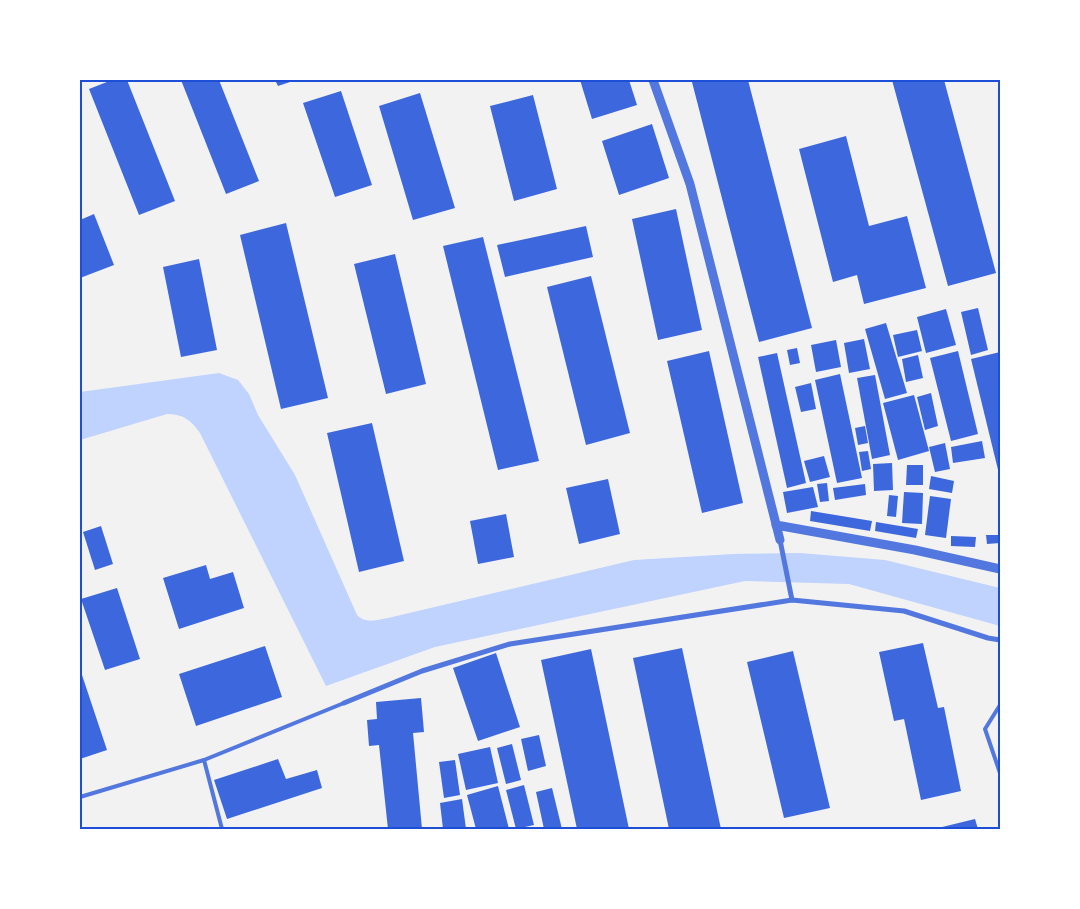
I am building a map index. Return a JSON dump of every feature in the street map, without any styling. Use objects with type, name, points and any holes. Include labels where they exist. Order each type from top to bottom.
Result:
[{"type":"street","points":[[653,80],[690,184],[780,540],[792,600]]},
{"type":"street","points":[[776,525],[915,550],[1000,569]]},
{"type":"street","points":[[344,703],[422,671],[510,644],[792,600],[904,611],[988,638],[1000,640]]},
{"type":"lane","points":[[80,796],[204,760],[344,703]]},
{"type":"lane","points":[[1000,705],[985,729],[1000,773]]},
{"type":"lane","points":[[204,760],[222,829]]},
{"type":"water","points":[[219,373],[238,380],[249,394],[258,415],[295,475],[357,615],[364,620],[372,621],[388,618],[634,560],[733,554],[800,553],[885,560],[1000,588],[1000,626],[849,584],[745,581],[435,647],[326,686],[200,433],[193,425],[182,417],[167,414],[80,440],[80,392]]},
{"type":"building","points":[[112,80],[127,80],[175,201],[139,215],[89,89]]},
{"type":"building","points":[[181,80],[219,80],[259,181],[226,194]]},
{"type":"building","points":[[275,80],[296,80],[278,86]]},
{"type":"building","points":[[580,80],[629,80],[637,105],[592,119]]},
{"type":"building","points":[[701,80],[748,80],[812,328],[759,342],[692,82]]},
{"type":"building","points":[[892,80],[944,80],[996,273],[948,286]]},
{"type":"building","points":[[341,91],[372,185],[335,197],[303,103]]},
{"type":"building","points":[[420,93],[455,208],[413,220],[379,106]]},
{"type":"building","points":[[533,95],[557,189],[514,201],[490,106]]},
{"type":"building","points":[[652,124],[669,178],[619,195],[602,141]]},
{"type":"building","points":[[846,136],[869,226],[907,216],[926,288],[864,304],[857,275],[833,282],[799,149]]},
{"type":"building","points":[[676,209],[702,330],[658,340],[632,219]]},
{"type":"building","points":[[94,214],[114,265],[80,278],[80,220]]},
{"type":"building","points":[[286,223],[328,398],[281,409],[240,235]]},
{"type":"building","points":[[586,226],[593,257],[505,277],[497,245]]},
{"type":"building","points":[[483,237],[539,461],[498,470],[443,246]]},
{"type":"building","points":[[395,254],[426,384],[386,394],[354,264]]},
{"type":"building","points":[[199,259],[217,350],[181,357],[163,267]]},
{"type":"building","points":[[591,276],[630,433],[586,445],[547,287]]},
{"type":"building","points":[[978,308],[988,350],[971,355],[961,312]]},
{"type":"building","points":[[946,309],[956,345],[926,353],[917,317]]},
{"type":"building","points":[[886,323],[907,393],[885,399],[865,329]]},
{"type":"building","points":[[917,330],[922,351],[898,357],[893,335]]},
{"type":"building","points":[[864,339],[870,369],[849,373],[844,343]]},
{"type":"building","points":[[836,340],[841,367],[816,372],[811,345]]},
{"type":"building","points":[[797,348],[800,363],[790,365],[787,350]]},
{"type":"building","points":[[709,351],[743,503],[702,513],[667,361]]},
{"type":"building","points":[[958,351],[978,434],[951,441],[930,358]]},
{"type":"building","points":[[1000,352],[1000,474],[999,474],[971,359]]},
{"type":"building","points":[[777,353],[806,483],[787,488],[758,357]]},
{"type":"building","points":[[918,355],[923,378],[906,382],[902,359]]},
{"type":"building","points":[[840,374],[862,478],[837,483],[815,380]]},
{"type":"building","points":[[875,375],[890,455],[872,459],[857,378]]},
{"type":"building","points":[[811,383],[816,409],[801,412],[795,387]]},
{"type":"building","points":[[931,393],[938,426],[925,430],[917,397]]},
{"type":"building","points":[[914,395],[929,451],[898,460],[883,403]]},
{"type":"building","points":[[372,423],[404,561],[359,572],[327,433]]},
{"type":"building","points":[[865,426],[868,443],[858,445],[855,428]]},
{"type":"building","points":[[982,441],[985,458],[953,463],[951,447]]},
{"type":"building","points":[[945,443],[950,469],[935,472],[929,447]]},
{"type":"building","points":[[868,451],[871,469],[862,471],[859,452]]},
{"type":"building","points":[[824,456],[830,477],[810,482],[804,461]]},
{"type":"building","points":[[892,463],[893,490],[874,491],[873,464]]},
{"type":"building","points":[[907,465],[923,465],[923,485],[906,485]]},
{"type":"building","points":[[931,476],[954,481],[952,493],[929,489]]},
{"type":"building","points":[[608,479],[620,534],[579,544],[566,488]]},
{"type":"building","points":[[827,483],[829,501],[820,502],[817,484]]},
{"type":"building","points":[[865,484],[866,495],[835,500],[833,488]]},
{"type":"building","points":[[813,487],[818,507],[787,513],[783,492]]},
{"type":"building","points":[[904,492],[923,493],[922,524],[902,523]]},
{"type":"building","points":[[889,495],[898,496],[896,517],[887,516]]},
{"type":"building","points":[[930,496],[951,499],[946,538],[925,535]]},
{"type":"building","points":[[811,511],[872,521],[870,531],[810,521]]},
{"type":"building","points":[[506,514],[514,557],[478,564],[470,521]]},
{"type":"building","points":[[876,522],[918,529],[916,538],[875,531]]},
{"type":"building","points":[[101,526],[113,564],[95,570],[83,532]]},
{"type":"building","points":[[986,535],[1000,535],[1000,543],[987,544]]},
{"type":"building","points":[[951,536],[976,537],[975,547],[951,546]]},
{"type":"building","points":[[206,565],[210,579],[233,572],[244,608],[179,629],[163,578]]},
{"type":"building","points":[[117,588],[140,659],[105,670],[81,599]]},
{"type":"building","points":[[923,643],[938,708],[944,707],[961,791],[921,800],[904,719],[894,721],[879,652]]},
{"type":"building","points":[[265,646],[282,697],[196,726],[179,674]]},
{"type":"building","points":[[682,648],[721,829],[669,829],[633,658]]},
{"type":"building","points":[[591,649],[629,829],[577,829],[541,660]]},
{"type":"building","points":[[793,651],[830,808],[784,818],[747,662]]},
{"type":"building","points":[[496,653],[520,727],[478,741],[453,668]]},
{"type":"building","points":[[80,669],[107,750],[80,759]]},
{"type":"building","points":[[421,698],[424,732],[413,733],[422,829],[388,829],[379,745],[369,746],[367,720],[377,719],[376,702]]},
{"type":"building","points":[[539,735],[546,766],[528,771],[521,739]]},
{"type":"building","points":[[512,744],[521,780],[506,784],[497,748]]},
{"type":"building","points":[[490,747],[498,783],[466,790],[458,754]]},
{"type":"building","points":[[278,759],[286,779],[317,770],[322,788],[227,819],[214,780]]},
{"type":"building","points":[[455,760],[460,795],[444,798],[439,762]]},
{"type":"building","points":[[524,785],[534,825],[516,829],[506,790]]},
{"type":"building","points":[[498,786],[509,829],[476,829],[467,795]]},
{"type":"building","points":[[552,788],[562,829],[544,829],[536,792]]},
{"type":"building","points":[[462,799],[466,829],[443,829],[440,803]]},
{"type":"building","points":[[975,819],[978,829],[938,829],[938,828]]}]
